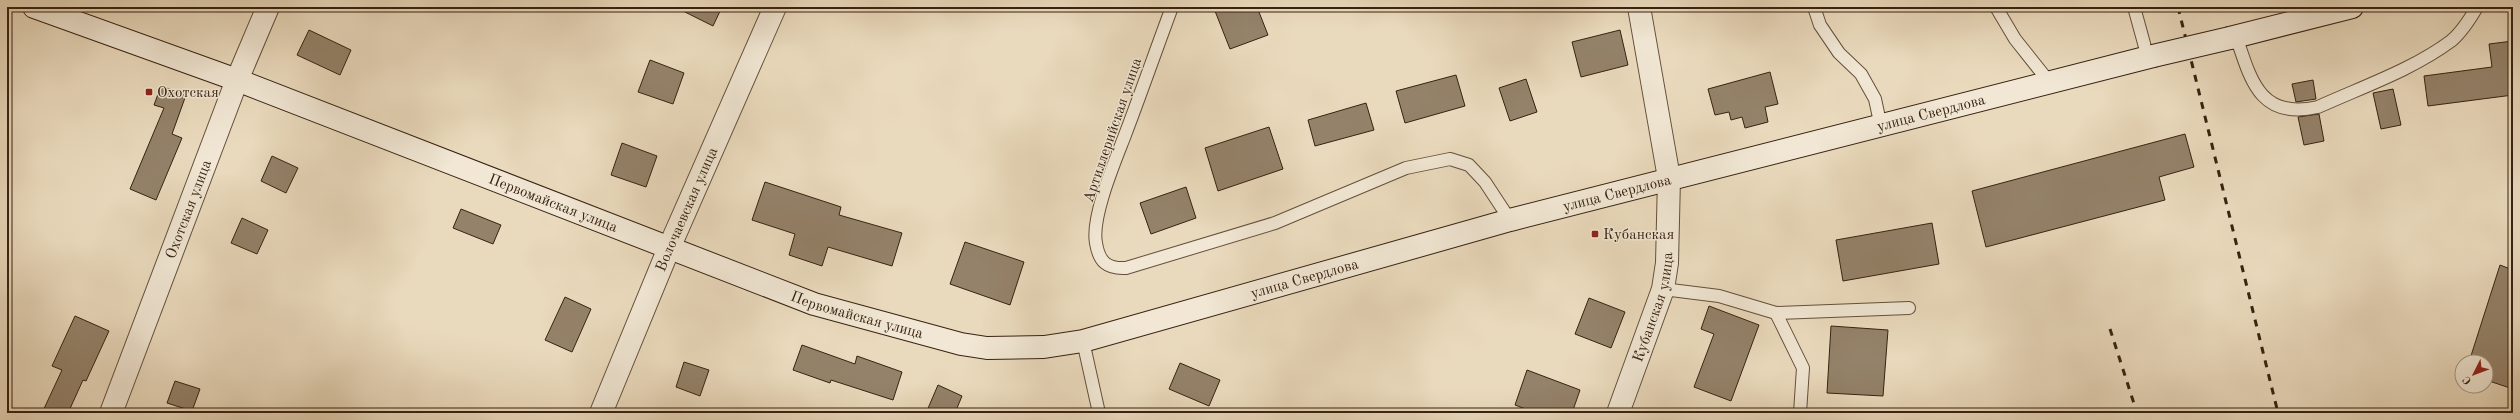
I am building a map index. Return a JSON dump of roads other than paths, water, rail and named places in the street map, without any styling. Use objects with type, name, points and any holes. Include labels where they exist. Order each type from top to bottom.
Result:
[{"type":"main road","name":"Первомайская улица","points":[[34,7],[237,80],[814,304],[961,344],[1011,349],[1044,347],[1083,341]]},
{"type":"main road","name":"Охотская улица","points":[[111,413],[237,80],[268,7]]},
{"type":"main road","name":"Волочаевская улица","points":[[601,413],[669,248],[776,7]]},
{"type":"main road","name":"Кубанская улица","points":[[1618,413],[1662,289],[1667,263],[1669,178],[1639,7]]},
{"type":"main road","points":[[2233,37],[2352,7]]},
{"type":"main road","name":"улица Свердлова","points":[[1083,341],[1510,220],[1669,178],[1881,127],[2233,37]]},
{"type":"lane","name":"Артиллерийская улица","points":[[1172,7],[1103,195],[1095,242],[1100,258],[1105,264],[1113,268],[1126,268],[1275,223],[1406,168],[1450,159],[1469,165],[1484,182],[1510,220]]},
{"type":"lane","points":[[1814,7],[1820,25],[1839,53],[1861,74],[1875,99],[1881,127]]},
{"type":"lane","points":[[1996,7],[2015,38],[2050,83]]},
{"type":"lane","points":[[2134,7],[2151,57]]},
{"type":"lane","points":[[2233,37],[2259,94],[2273,104],[2286,109],[2308,110],[2318,107],[2409,65],[2451,41],[2462,30],[2477,7]]},
{"type":"lane","points":[[1662,289],[1719,296],[1776,313],[1909,308]]},
{"type":"lane","points":[[1776,313],[1803,368],[1800,413]]},
{"type":"lane","points":[[1083,341],[1099,413]]},
{"type":"railway","points":[[2178,7],[2278,413]]},
{"type":"railway","points":[[2110,329],[2137,413]]},
{"type":"place","name":"Охотская","points":[[149,92]]},
{"type":"place","name":"Кубанская","points":[[1595,234]]}]
